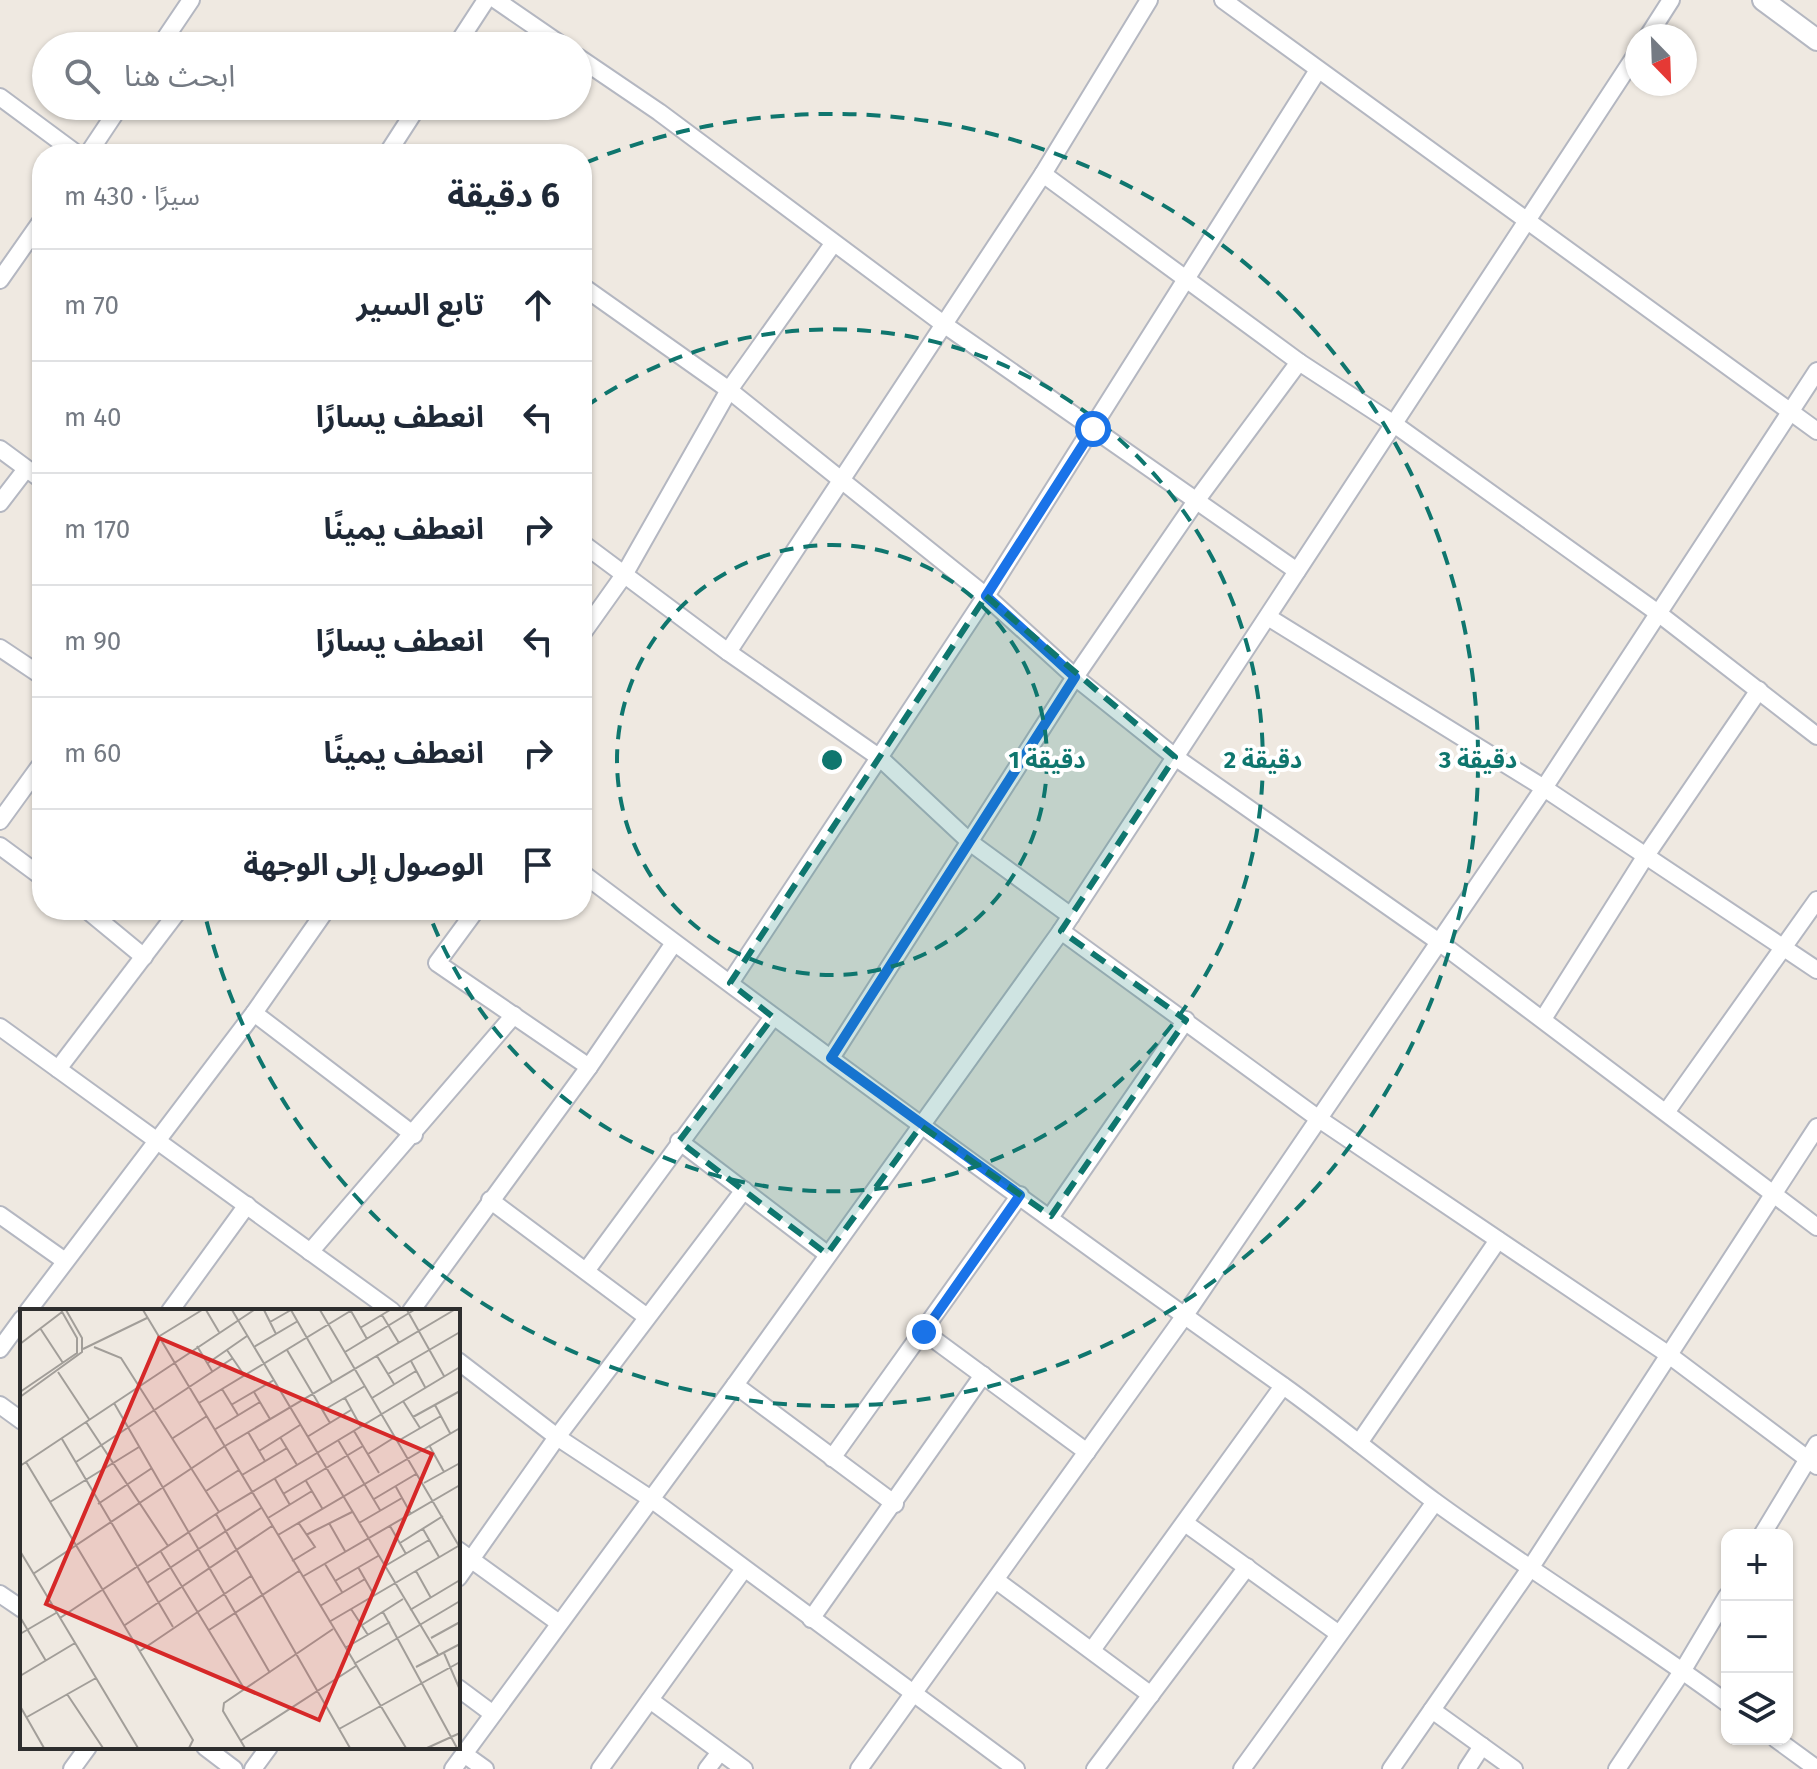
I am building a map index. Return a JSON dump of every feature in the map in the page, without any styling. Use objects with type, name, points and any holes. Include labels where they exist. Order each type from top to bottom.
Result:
[{"type":"street","points":[[169,32],[191,0]]},
{"type":"street","points":[[465,32],[486,0]]},
{"type":"street","points":[[496,0],[543,32]]},
{"type":"street","points":[[728,652],[1043,174],[1149,0]]},
{"type":"street","points":[[1223,0],[1817,431]]},
{"type":"street","points":[[1656,24],[1671,0]]},
{"type":"street","points":[[1763,0],[1817,40]]},
{"type":"street","points":[[592,67],[659,112],[942,323],[1297,571]]},
{"type":"street","points":[[730,983],[986,596],[1318,70]]},
{"type":"street","points":[[453,1769],[735,1385],[1061,931],[1625,72]]},
{"type":"street","points":[[0,97],[63,144]]},
{"type":"street","points":[[95,144],[111,120]]},
{"type":"street","points":[[395,144],[410,120]]},
{"type":"street","points":[[1043,174],[1188,277],[1299,362],[1394,424],[1658,613],[1817,736]]},
{"type":"street","points":[[0,280],[32,234]]},
{"type":"street","points":[[592,620],[624,575],[729,390],[833,244]]},
{"type":"street","points":[[592,293],[729,390],[986,596],[1075,677],[1175,757],[1439,942],[1817,1227]]},
{"type":"street","points":[[831,1058],[1075,677],[1196,501],[1299,362]]},
{"type":"street","points":[[859,1769],[1183,1318],[1544,788],[1817,371]]},
{"type":"street","points":[[0,449],[32,473]]},
{"type":"street","points":[[0,503],[26,469]]},
{"type":"street","points":[[592,551],[728,652],[880,758],[971,843],[1071,916]]},
{"type":"street","points":[[1268,617],[1544,788],[1817,970]]},
{"type":"street","points":[[0,648],[32,669]]},
{"type":"street","points":[[1543,1019],[1645,857],[1759,690]]},
{"type":"street","points":[[0,821],[32,777]]},
{"type":"street","points":[[0,846],[32,870]]},
{"type":"street","points":[[592,881],[921,1126],[1051,1216],[1183,1318],[1283,1386],[1435,1502],[1721,1698]]},
{"type":"street","points":[[1667,1111],[1817,900]]},
{"type":"street","points":[[99,920],[144,957]]},
{"type":"street","points":[[58,1069],[172,920]]},
{"type":"street","points":[[29,1309],[254,1013],[319,920]]},
{"type":"street","points":[[469,920],[437,963],[589,1067]]},
{"type":"street","points":[[1061,931],[1319,1119],[1669,1355],[1812,1463]]},
{"type":"street","points":[[412,1309],[589,1067],[674,943]]},
{"type":"street","points":[[254,1013],[414,1135]]},
{"type":"street","points":[[310,1252],[414,1135],[514,1015]]},
{"type":"street","points":[[586,1271],[773,1017]]},
{"type":"street","points":[[1051,1216],[1186,1020]]},
{"type":"street","points":[[0,1027],[389,1309]]},
{"type":"street","points":[[1391,1769],[1531,1567],[1817,1127]]},
{"type":"street","points":[[679,1141],[827,1254]]},
{"type":"street","points":[[559,1623],[465,1555],[744,1190]]},
{"type":"street","points":[[832,1458],[1020,1195]]},
{"type":"street","points":[[490,1200],[647,1317]]},
{"type":"street","points":[[171,1309],[247,1205]]},
{"type":"street","points":[[0,1215],[65,1261]]},
{"type":"street","points":[[1359,1443],[1498,1240]]},
{"type":"street","points":[[0,1349],[20,1322]]},
{"type":"street","points":[[924,1332],[1087,1452]]},
{"type":"street","points":[[460,1363],[557,1437],[651,1499],[1016,1769]]},
{"type":"street","points":[[811,1619],[983,1375]]},
{"type":"street","points":[[735,1385],[895,1504]]},
{"type":"street","points":[[1092,1650],[1283,1386]]},
{"type":"street","points":[[0,1405],[20,1420]]},
{"type":"street","points":[[1766,1529],[1812,1463],[1817,1444]]},
{"type":"street","points":[[1248,1767],[1435,1502]]},
{"type":"street","points":[[1185,1523],[1339,1634]]},
{"type":"street","points":[[1095,1769],[1247,1567]]},
{"type":"street","points":[[600,1769],[744,1569]]},
{"type":"street","points":[[997,1581],[1151,1695]]},
{"type":"street","points":[[0,1594],[20,1608]]},
{"type":"street","points":[[1617,1769],[1683,1670],[1724,1601]]},
{"type":"street","points":[[460,1689],[493,1714]]},
{"type":"street","points":[[650,1700],[744,1769]]},
{"type":"street","points":[[1432,1710],[1514,1769]]},
{"type":"street","points":[[1784,1745],[1817,1769]]},
{"type":"street","points":[[1467,1769],[1482,1746]]},
{"type":"street","points":[[72,1769],[87,1749]]},
{"type":"street","points":[[207,1749],[224,1766]]},
{"type":"street","points":[[253,1769],[268,1749]]},
{"type":"street","points":[[707,1769],[720,1752]]},
{"type":"street","points":[[464,1754],[485,1769]]},
{"type":"highlighted area","points":[[986,596],[1175,757],[1061,931],[1186,1020],[1051,1216],[921,1126],[827,1254],[679,1141],[773,1017],[730,983]]},
{"type":"route","points":[[924,1332],[1020,1195],[831,1058],[1075,677],[986,596],[1093,429]]}]
